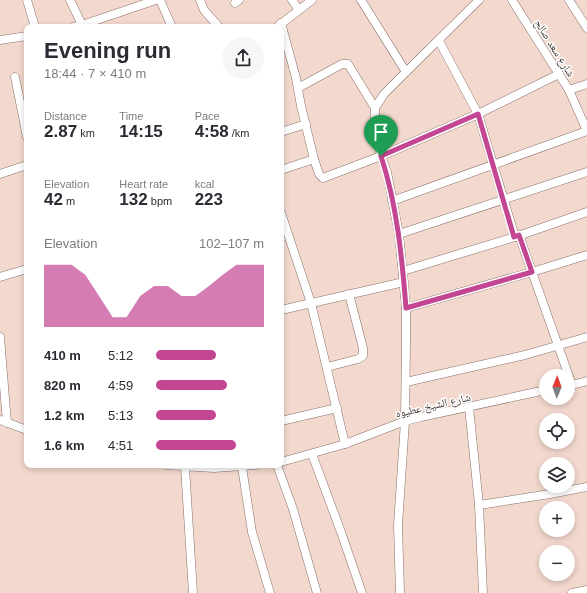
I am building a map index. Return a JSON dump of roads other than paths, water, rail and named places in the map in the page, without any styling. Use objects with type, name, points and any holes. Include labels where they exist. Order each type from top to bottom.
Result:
[{"type":"street","points":[[27,0],[34,24]]},
{"type":"street","points":[[70,0],[82,24]]},
{"type":"street","points":[[89,24],[156,0]]},
{"type":"street","points":[[160,0],[168,24]]},
{"type":"street","points":[[200,0],[204,10],[216,24]]},
{"type":"street","points":[[292,0],[299,10]]},
{"type":"street","points":[[280,24],[312,0]]},
{"type":"street","points":[[361,0],[406,72]]},
{"type":"street","points":[[375,108],[384,94],[479,0]]},
{"type":"street","name":"شارع سعد صالح","points":[[512,0],[569,90],[587,131]]},
{"type":"street","points":[[569,0],[587,28]]},
{"type":"street","points":[[0,40],[24,36]]},
{"type":"street","points":[[439,41],[478,114],[504,200],[532,272],[565,369]]},
{"type":"street","points":[[284,42],[298,88],[314,159],[319,174],[323,178],[381,156],[478,114],[559,74]]},
{"type":"street","points":[[298,88],[342,64],[348,64],[375,108],[375,123],[381,156],[387,172],[399,234],[406,308],[405,421],[398,525],[400,593]]},
{"type":"street","points":[[16,77],[24,121]]},
{"type":"street","points":[[569,90],[587,84]]},
{"type":"street","points":[[284,131],[306,124]]},
{"type":"street","points":[[392,201],[587,131]]},
{"type":"street","points":[[284,169],[314,159]]},
{"type":"street","points":[[0,174],[24,166]]},
{"type":"street","points":[[399,234],[587,172]]},
{"type":"street","points":[[403,271],[517,236],[587,212]]},
{"type":"street","points":[[284,224],[311,303],[345,444]]},
{"type":"street","points":[[406,308],[587,255]]},
{"type":"street","points":[[0,277],[24,270]]},
{"type":"street","points":[[284,309],[404,282]]},
{"type":"street","points":[[327,367],[358,359],[363,356],[363,348],[349,294]]},
{"type":"street","points":[[0,336],[4,421],[24,429]]},
{"type":"street","points":[[406,382],[525,356],[587,337]]},
{"type":"street","points":[[575,385],[586,384]]},
{"type":"street","name":"شارع الشيخ عطيوه","points":[[284,461],[345,444],[405,421],[539,392]]},
{"type":"street","points":[[470,407],[479,505],[484,593]]},
{"type":"street","points":[[284,420],[337,408]]},
{"type":"street","points":[[312,454],[341,532],[361,592],[352,593]]},
{"type":"street","points":[[185,468],[193,593]]},
{"type":"street","points":[[242,468],[252,532],[270,593]]},
{"type":"street","points":[[278,468],[294,509],[317,593]]},
{"type":"street","points":[[479,505],[587,487]]},
{"type":"street","points":[[572,593],[587,590]]}]
